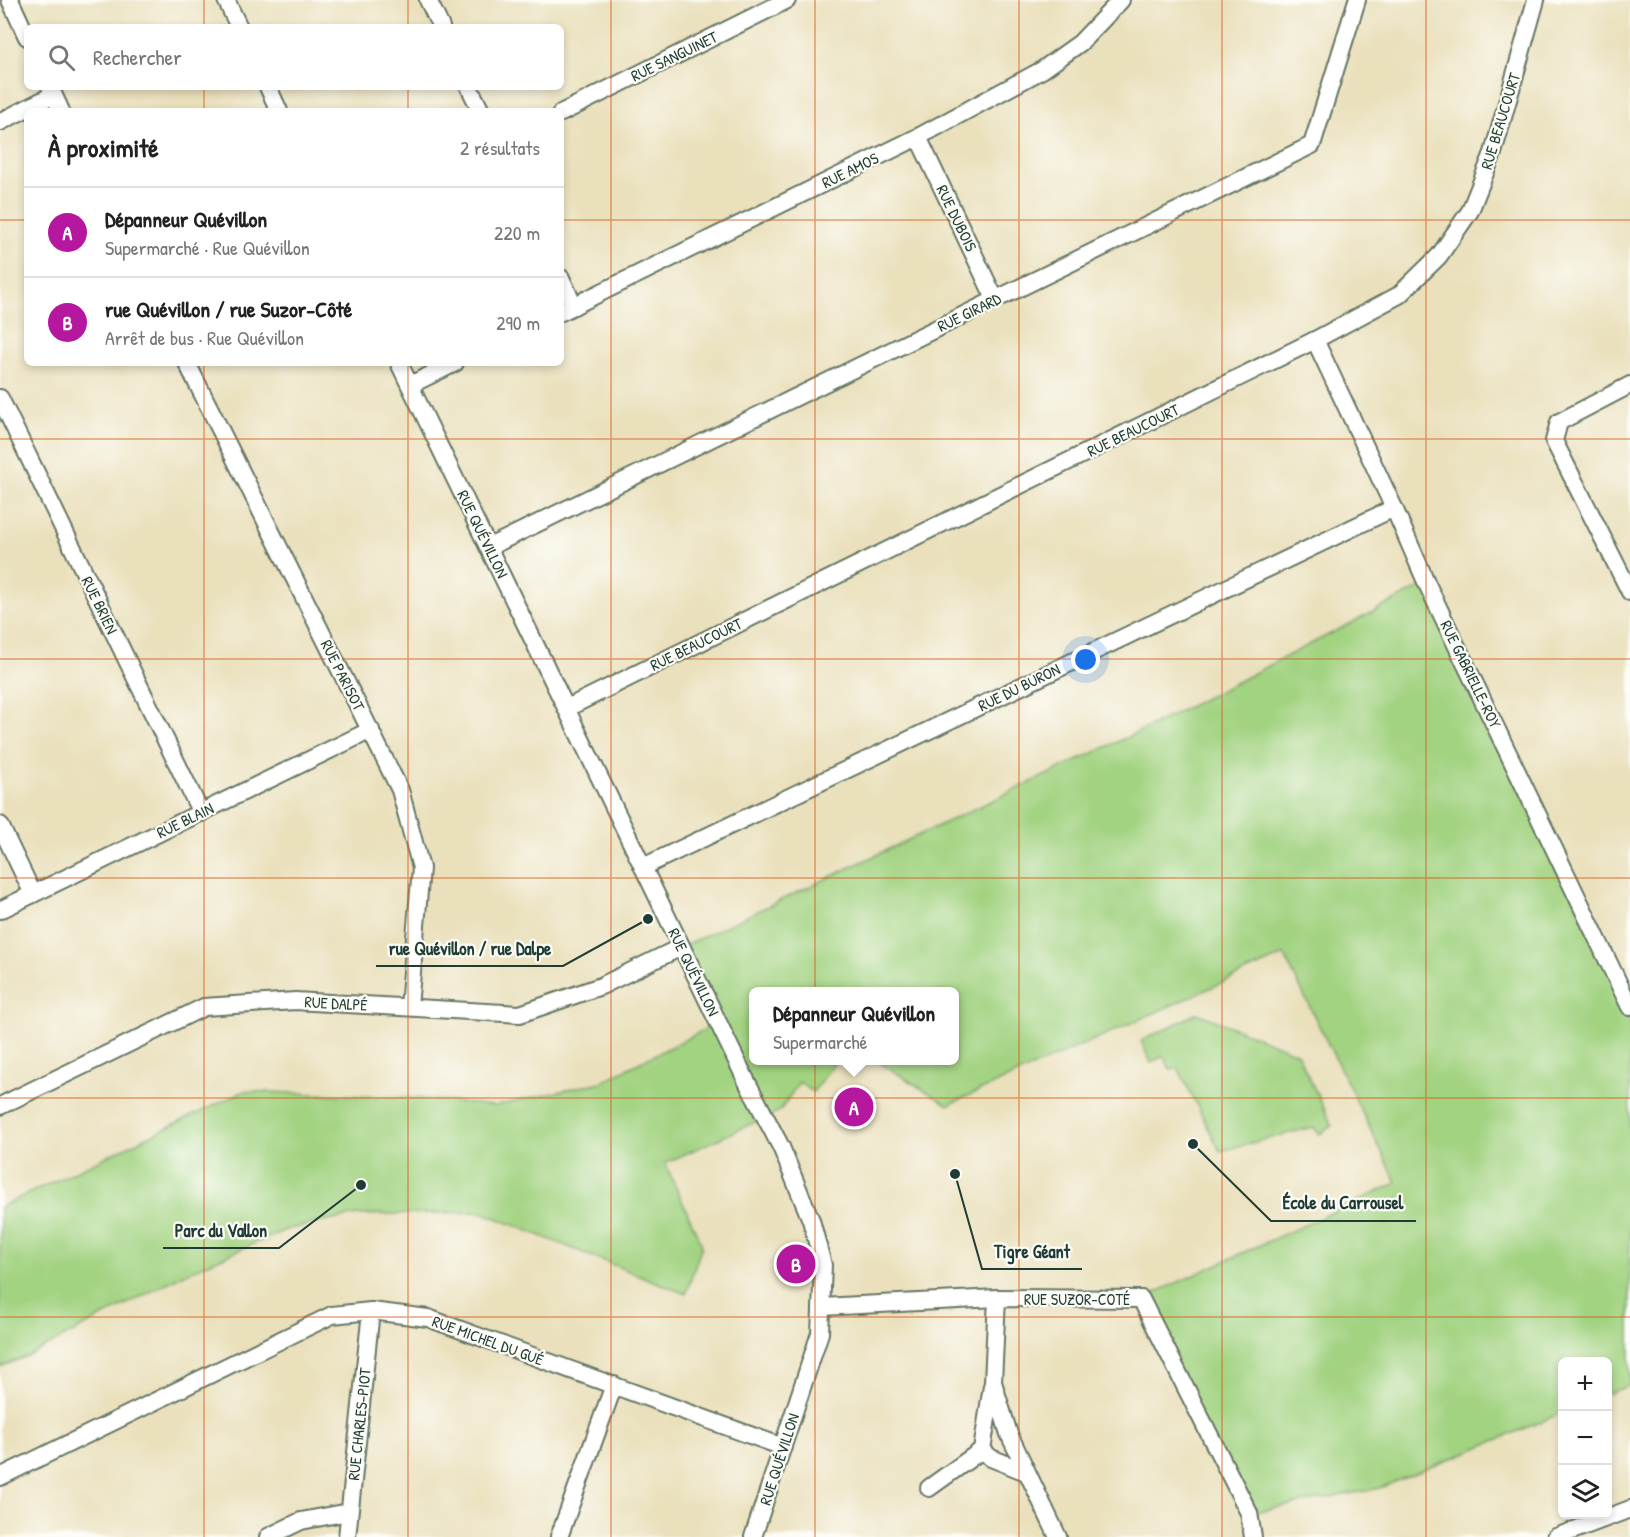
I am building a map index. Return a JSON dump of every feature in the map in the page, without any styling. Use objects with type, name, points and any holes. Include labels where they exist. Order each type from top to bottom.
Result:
[{"type":"street","points":[[10,0],[24,30]]},
{"type":"street","points":[[226,0],[238,24]]},
{"type":"street","points":[[428,0],[440,24]]},
{"type":"street","name":"RUE SANGUINET","points":[[564,111],[787,0]]},
{"type":"street","name":"RUE AMOS","points":[[568,309],[918,137],[1042,70],[1080,43],[1121,0]]},
{"type":"street","name":"RUE BEAUCOURT","points":[[567,708],[1315,340],[1399,295],[1439,256],[1470,211],[1493,153],[1536,0]]},
{"type":"street","name":"RUE GIRARD","points":[[489,547],[1312,145],[1354,1]]},
{"type":"street","points":[[269,90],[278,108]]},
{"type":"street","points":[[470,90],[480,108]]},
{"type":"street","points":[[0,122],[52,91],[60,108]]},
{"type":"street","name":"RUE DUBOIS","points":[[918,137],[995,300]]},
{"type":"street","points":[[564,291],[568,309]]},
{"type":"street","name":"RUE GABRIELLE-ROY","points":[[1315,340],[1427,584],[1630,1007]]},
{"type":"street","name":"RUE PARISOT","points":[[189,366],[400,790],[421,868],[409,1007]]},
{"type":"street","name":"RUE QUÉVILLON","points":[[400,366],[747,1082],[781,1147],[811,1220],[823,1265],[820,1333],[753,1537]]},
{"type":"street","points":[[410,385],[449,366]]},
{"type":"street","points":[[1630,386],[1559,422],[1554,441],[1630,592]]},
{"type":"street","name":"RUE BRIEN","points":[[0,398],[201,813]]},
{"type":"street","name":"RUE DU BURON","points":[[643,867],[1394,508]]},
{"type":"street","name":"RUE BLAIN","points":[[0,910],[371,730]]},
{"type":"street","points":[[0,825],[33,894]]},
{"type":"street","name":"RUE DALPÉ","points":[[0,1106],[204,1007],[295,1001],[520,1014],[601,986],[681,946]]},
{"type":"street","points":[[929,1488],[982,1450],[993,1382],[997,1298]]},
{"type":"street","name":"RUE SUZOR-COTÉ","points":[[821,1307],[997,1298],[1141,1299],[1248,1513],[1253,1537]]},
{"type":"street","name":"RUE MICHEL DU GUÉ","points":[[0,1477],[332,1316],[371,1311],[428,1318],[783,1447]]},
{"type":"street","name":"RUE CHARLES-PIOT","points":[[347,1537],[371,1311]]},
{"type":"street","points":[[993,1382],[1009,1434],[1058,1537]]},
{"type":"street","points":[[559,1537],[614,1385]]},
{"type":"street","points":[[982,1450],[991,1458],[1026,1472]]},
{"type":"street","points":[[1556,1537],[1630,1509]]},
{"type":"street","points":[[268,1537],[301,1521],[349,1512]]},
{"type":"green space","points":[[1427,584],[1630,1007],[1630,1385],[1612,1392],[1612,1357],[1558,1357],[1558,1415],[1380,1488],[1249,1513],[1141,1299],[1397,1183],[1284,955],[948,1105],[883,1065],[959,1065],[959,987],[749,987],[749,1065],[833,1065],[813,1092],[799,1082],[780,1111],[665,1163],[702,1245],[686,1294],[481,1212],[358,1215],[288,1229],[188,1272],[28,1356],[0,1367],[0,1207],[244,1091],[416,1098],[495,1106],[601,1082],[718,1023],[681,947],[1157,723]]},
{"type":"green space","points":[[1197,1013],[1297,1053],[1332,1125],[1320,1134],[1313,1127],[1220,1151],[1178,1068],[1171,1070],[1163,1056],[1151,1063],[1141,1041]]},
{"type":"place","name":"rue Quévillon / rue Dalpe","points":[[648,919]]},
{"type":"place","name":"Dépanneur Quévillon","points":[[854,1107]]},
{"type":"place","name":"École du Carrousel","points":[[1193,1144]]},
{"type":"place","name":"Tigre Géant","points":[[955,1174]]},
{"type":"place","name":"Parc du Vallon","points":[[361,1185]]},
{"type":"place","name":"rue Quévillon / rue Suzor-Côté","points":[[796,1264]]}]
